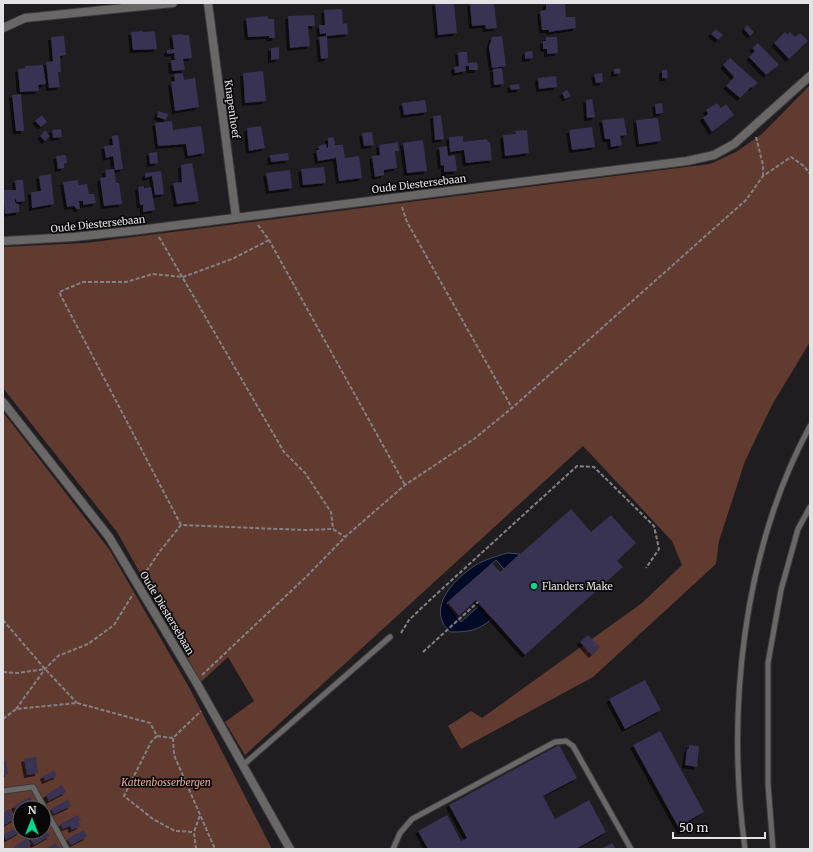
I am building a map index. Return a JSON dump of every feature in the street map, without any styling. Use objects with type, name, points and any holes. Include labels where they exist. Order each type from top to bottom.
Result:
[{"type":"street","points":[[3,28],[25,18],[173,3]]},
{"type":"street","name":"Knapenhoef","points":[[208,3],[236,217]]},
{"type":"street","name":"Oude Diestersebaan","points":[[3,241],[74,237],[154,228],[687,161],[714,155],[734,144],[754,128],[810,76]]},
{"type":"street","name":"Oude Diestersebaan","points":[[3,402],[108,537],[138,584],[196,682],[207,704],[290,849]]},
{"type":"lane","points":[[745,849],[738,723],[749,603],[763,544],[798,448],[810,426]]},
{"type":"lane","points":[[773,849],[768,777],[768,663],[781,590],[798,529],[810,508]]},
{"type":"lane","points":[[242,766],[390,637]]},
{"type":"lane","points":[[393,849],[400,833],[412,819],[555,742],[566,741],[573,746],[631,849]]},
{"type":"lane","points":[[3,791],[33,787],[67,849]]},
{"type":"path","points":[[754,128],[763,165],[763,176]]},
{"type":"path","points":[[196,682],[306,577],[345,537],[405,485],[474,439],[512,408],[746,200],[763,176],[791,157],[804,166],[810,174]]},
{"type":"path","points":[[398,197],[407,222],[512,408]]},
{"type":"path","points":[[252,215],[269,240],[405,485]]},
{"type":"path","points":[[154,228],[284,452],[305,473],[331,512],[333,530]]},
{"type":"path","points":[[181,525],[58,292],[83,282],[126,282],[153,274],[183,277],[232,260],[269,240]]},
{"type":"path","points":[[401,633],[409,620],[431,598],[577,466],[594,467],[654,526],[659,549],[646,568]]},
{"type":"path","points":[[181,525],[333,530],[345,537]]},
{"type":"path","points":[[3,719],[16,709],[45,669],[58,656],[88,644],[114,625],[138,584],[160,551],[181,525]]},
{"type":"path","points":[[423,652],[478,602]]},
{"type":"path","points":[[3,620],[45,669],[77,703]]},
{"type":"path","points":[[3,672],[18,673],[45,669]]},
{"type":"path","points":[[16,709],[77,703],[150,723],[157,736]]},
{"type":"path","points":[[207,704],[173,738],[174,755],[215,849]]},
{"type":"path","points":[[157,736],[173,738]]},
{"type":"path","points":[[157,736],[151,742],[124,796],[153,819],[175,831],[194,832]]},
{"type":"path","points":[[196,849],[194,832],[200,814]]},
{"type":"green space","points":[[810,85],[810,342],[772,405],[745,461],[719,541],[716,564],[593,677],[461,749],[448,726],[471,711],[482,718],[642,603],[682,565],[672,541],[583,446],[245,755],[225,722],[254,701],[228,657],[201,682],[117,532],[3,388],[3,247],[85,243],[710,164],[736,152],[762,134]]},
{"type":"green space","name":"Kattenbosserbergen","points":[[3,412],[109,549],[190,689],[272,849],[3,849]]},
{"type":"water","points":[[507,553],[520,554],[504,569],[496,560],[447,603],[461,622],[480,605],[492,619],[482,626],[472,630],[450,632],[444,624],[441,615],[441,607],[443,600],[452,586],[474,566]]},
{"type":"building","points":[[435,3],[454,3],[457,33],[438,35]]},
{"type":"building","points":[[470,3],[494,3],[497,28],[486,29],[485,25],[472,26]]},
{"type":"building","points":[[546,3],[565,3],[566,17],[575,17],[576,28],[549,32],[549,30],[542,30],[540,11],[546,10]]},
{"type":"building","points":[[342,9],[343,24],[347,23],[348,34],[326,36],[326,33],[320,34],[319,25],[325,25],[324,10]]},
{"type":"building","points":[[314,15],[315,26],[308,26],[310,46],[290,48],[288,16]]},
{"type":"building","points":[[268,16],[268,19],[274,19],[275,38],[269,38],[269,36],[248,37],[246,18]]},
{"type":"building","points":[[747,25],[754,32],[750,36],[744,29]]},
{"type":"building","points":[[716,29],[723,35],[718,40],[711,34]]},
{"type":"building","points":[[155,31],[157,49],[133,50],[131,32]]},
{"type":"building","points":[[785,32],[787,35],[790,32],[795,37],[800,33],[808,41],[789,59],[774,43]]},
{"type":"building","points":[[172,35],[189,35],[192,58],[183,59],[185,70],[172,71],[171,60],[175,60],[174,53],[167,54],[167,50],[174,49]]},
{"type":"building","points":[[64,36],[66,55],[60,56],[61,72],[58,72],[60,87],[49,88],[46,62],[53,61],[51,37]]},
{"type":"building","points":[[327,36],[328,58],[321,59],[319,37]]},
{"type":"building","points":[[502,36],[506,66],[492,68],[489,47],[492,37]]},
{"type":"building","points":[[546,37],[557,37],[558,53],[547,54],[547,49],[543,49],[543,41],[546,41]]},
{"type":"building","points":[[758,43],[779,65],[766,75],[749,57],[755,51],[752,48]]},
{"type":"building","points":[[279,47],[279,59],[271,60],[271,48]]},
{"type":"building","points":[[532,51],[533,58],[525,59],[525,52]]},
{"type":"building","points":[[458,52],[467,52],[468,63],[477,62],[478,70],[469,70],[469,66],[465,66],[466,71],[455,73],[454,67],[459,66]]},
{"type":"building","points":[[730,58],[758,83],[752,88],[751,87],[740,98],[726,86],[734,77],[723,65]]},
{"type":"building","points":[[43,65],[46,84],[38,85],[39,91],[20,92],[18,69],[25,68],[25,66]]},
{"type":"building","points":[[502,68],[504,84],[494,85],[493,69]]},
{"type":"building","points":[[620,68],[621,73],[614,74],[614,69]]},
{"type":"building","points":[[662,70],[667,70],[668,78],[662,78]]},
{"type":"building","points":[[263,71],[266,101],[245,103],[243,73]]},
{"type":"building","points":[[183,73],[184,80],[195,78],[199,107],[175,111],[171,82],[175,81],[174,74]]},
{"type":"building","points":[[602,73],[603,82],[596,83],[594,74]]},
{"type":"building","points":[[556,76],[557,87],[539,89],[538,78]]},
{"type":"building","points":[[519,84],[520,89],[511,90],[510,85]]},
{"type":"building","points":[[567,90],[571,96],[565,99],[562,93]]},
{"type":"building","points":[[21,94],[24,131],[16,131],[12,95]]},
{"type":"building","points":[[592,99],[595,117],[587,118],[586,100]]},
{"type":"building","points":[[425,100],[427,112],[404,115],[402,103]]},
{"type":"building","points":[[662,103],[663,113],[656,114],[655,104]]},
{"type":"building","points":[[717,103],[721,108],[726,104],[734,115],[712,132],[703,118],[708,114],[706,110]]},
{"type":"building","points":[[158,111],[168,114],[166,120],[157,117]]},
{"type":"building","points":[[42,115],[47,122],[41,127],[35,121]]},
{"type":"building","points":[[441,115],[444,139],[435,140],[433,116]]},
{"type":"building","points":[[624,118],[627,135],[620,136],[622,145],[611,147],[610,139],[605,139],[602,120]]},
{"type":"building","points":[[658,118],[661,141],[639,144],[636,120]]},
{"type":"building","points":[[172,121],[173,130],[201,126],[205,153],[188,156],[186,144],[158,146],[155,123]]},
{"type":"building","points":[[261,126],[265,148],[249,151],[247,128]]},
{"type":"building","points":[[592,127],[595,147],[572,150],[569,130]]},
{"type":"building","points":[[61,129],[62,137],[53,138],[52,130]]},
{"type":"building","points":[[45,130],[50,136],[45,141],[40,136]]},
{"type":"building","points":[[527,130],[529,153],[505,156],[503,135],[516,134],[515,131]]},
{"type":"building","points":[[372,132],[374,145],[364,146],[362,133]]},
{"type":"building","points":[[118,135],[123,169],[115,170],[113,156],[106,158],[104,146],[113,145],[112,136]]},
{"type":"building","points":[[463,136],[463,142],[487,139],[488,142],[490,142],[492,160],[466,163],[464,150],[450,152],[449,137]]},
{"type":"building","points":[[334,137],[335,145],[343,145],[345,158],[359,156],[362,178],[339,181],[336,158],[318,161],[316,150],[319,150],[318,146],[326,144],[328,148],[328,138]]},
{"type":"building","points":[[423,140],[427,171],[407,173],[403,143]]},
{"type":"building","points":[[398,142],[399,151],[395,151],[397,168],[384,170],[384,175],[375,177],[372,156],[380,155],[379,145]]},
{"type":"building","points":[[447,146],[448,156],[455,155],[457,171],[444,172],[444,165],[441,166],[439,147]]},
{"type":"building","points":[[157,152],[158,163],[150,164],[149,153]]},
{"type":"building","points":[[288,153],[289,160],[271,162],[270,155]]},
{"type":"building","points":[[66,155],[67,163],[64,164],[64,168],[58,169],[56,156]]},
{"type":"building","points":[[192,163],[199,201],[177,204],[173,183],[182,182],[181,165]]},
{"type":"building","points":[[324,167],[326,183],[303,185],[301,169]]},
{"type":"building","points":[[114,169],[116,183],[119,183],[122,204],[104,206],[100,178],[106,177],[105,170]]},
{"type":"building","points":[[290,170],[292,188],[269,191],[266,173]]},
{"type":"building","points":[[161,171],[164,194],[155,195],[152,176],[145,178],[145,173]]},
{"type":"building","points":[[51,174],[54,204],[32,208],[31,192],[41,191],[39,176]]},
{"type":"building","points":[[15,180],[23,180],[25,201],[17,202],[15,198],[15,202],[19,205],[19,212],[5,214],[3,190],[16,190]]},
{"type":"building","points":[[78,180],[79,185],[87,184],[89,194],[94,194],[96,203],[83,205],[83,201],[79,201],[80,209],[77,209],[74,206],[67,207],[63,182]]},
{"type":"building","points":[[144,186],[144,188],[151,187],[155,210],[143,212],[143,205],[140,205],[138,187]]},
{"type":"building","name":"Flanders Make","points":[[571,509],[591,532],[611,515],[636,543],[617,561],[623,567],[525,655],[476,600],[459,616],[448,603],[492,563],[500,572]]},
{"type":"building","points":[[588,635],[596,643],[588,651],[580,642]]},
{"type":"building","points":[[597,644],[600,647],[592,655],[588,651]]},
{"type":"building","points":[[645,680],[661,710],[625,729],[609,699]]},
{"type":"building","points":[[660,731],[704,812],[688,821],[690,826],[681,832],[633,745]]},
{"type":"building","points":[[559,745],[577,778],[543,796],[555,819],[589,800],[606,832],[576,849],[428,849],[418,831],[447,815],[461,841],[467,838],[449,805]]},
{"type":"building","points":[[689,745],[699,746],[697,767],[685,765]]},
{"type":"building","points":[[36,757],[38,773],[27,775],[24,759]]},
{"type":"building","points":[[6,761],[8,774],[3,775],[3,762]]},
{"type":"building","points":[[54,771],[57,776],[45,781],[43,776]]},
{"type":"building","points":[[62,785],[66,792],[51,800],[48,800],[46,795]]},
{"type":"building","points":[[68,800],[71,806],[54,814],[52,808]]},
{"type":"building","points":[[9,809],[12,814],[9,817],[12,816],[12,821],[3,826],[3,813]]},
{"type":"building","points":[[78,815],[81,820],[78,821],[80,826],[72,830],[70,826],[63,829],[60,824]]},
{"type":"building","points":[[12,830],[12,837],[6,840],[3,835]]},
{"type":"building","points":[[84,830],[87,837],[71,845],[67,839]]},
{"type":"building","points":[[24,840],[28,840],[31,844],[24,849],[16,849],[14,847]]},
{"type":"building","points":[[31,840],[43,840],[34,845]]},
{"type":"building","points":[[56,843],[59,849],[46,849]]},
{"type":"building","points":[[612,843],[616,849],[601,849]]},
{"type":"place","name":"Flanders Make","points":[[534,586]]}]
